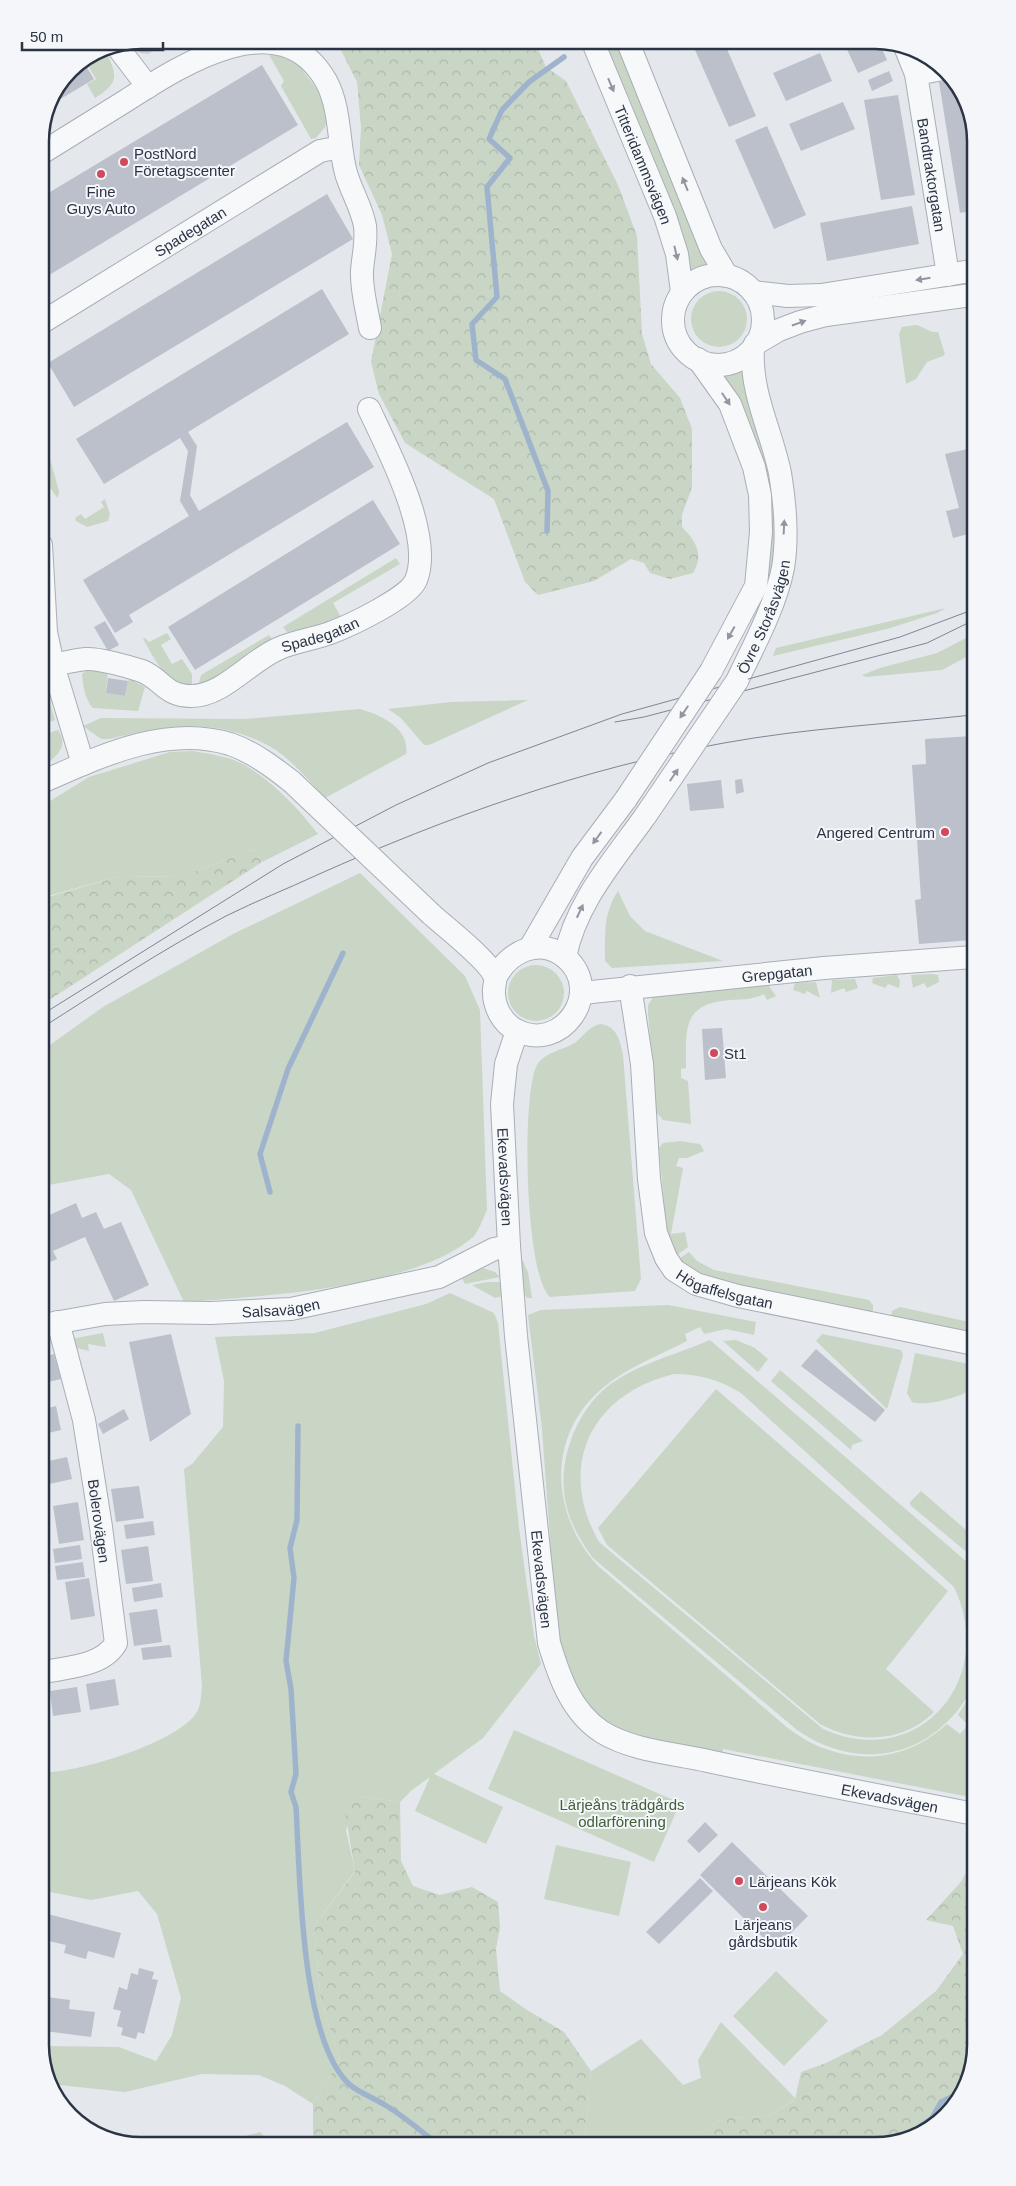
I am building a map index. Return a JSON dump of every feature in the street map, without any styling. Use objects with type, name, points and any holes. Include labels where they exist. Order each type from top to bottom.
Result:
[{"type":"street","points":[[49,148],[148,86],[219,49]]},
{"type":"street","points":[[291,49],[309,60],[326,81],[334,104],[346,173],[364,224],[366,246],[362,273],[370,328]]},
{"type":"street","name":"Titteridammsvägen","points":[[596,49],[665,216],[677,254],[682,292]]},
{"type":"street","name":"Titteridammsvägen","points":[[630,49],[712,249],[727,276]]},
{"type":"street","points":[[121,51],[148,86]]},
{"type":"street","name":"Bandtraktorgatan","points":[[909,55],[916,74],[948,275]]},
{"type":"street","points":[[916,74],[935,71]]},
{"type":"street","name":"Spadegatan","points":[[49,318],[320,151],[341,147]]},
{"type":"street","points":[[753,292],[788,296],[822,295],[967,272]]},
{"type":"street","points":[[754,346],[763,324],[759,302],[746,284],[727,276],[710,275],[695,281],[682,292],[676,304],[674,329],[679,341],[687,352],[698,359],[715,364],[733,362],[779,330],[800,322],[826,316],[967,296]]},
{"type":"street","name":"Övre Storåsvägen","points":[[530,948],[582,858],[626,798],[783,568],[785,515],[780,472],[755,388],[754,346]]},
{"type":"street","name":"Övre Storåsvägen","points":[[565,957],[570,934],[584,904],[737,681],[761,602],[758,574],[761,532],[760,495],[754,467],[730,404],[698,359]]},
{"type":"street","name":"Spadegatan","points":[[53,666],[88,658],[142,671],[176,695],[193,696],[213,691],[277,649],[330,633],[370,615],[407,591],[416,581],[420,561],[420,537],[402,484],[369,409]]},
{"type":"street","points":[[49,647],[53,666],[83,764]]},
{"type":"street","points":[[49,779],[83,764],[149,742],[188,738],[212,740],[247,752],[292,782],[485,963],[495,979]]},
{"type":"street","points":[[530,948],[548,949],[565,957],[578,973],[582,993],[575,1014],[560,1030],[546,1035],[531,1035],[517,1030],[507,1023],[497,1008],[494,991],[495,979],[508,958],[530,948]]},
{"type":"street","name":"Grepgatan","points":[[582,993],[630,986],[967,957]]},
{"type":"street","name":"Högaffelsgatan","points":[[630,986],[642,1064],[649,1179],[656,1233],[666,1258],[674,1270],[696,1284],[738,1296],[967,1343]]},
{"type":"street","name":"Ekevadsvägen","points":[[517,1030],[506,1064],[502,1104],[509,1246],[516,1336],[549,1643],[558,1672],[573,1702],[585,1718],[601,1731],[621,1742],[967,1812]]},
{"type":"street","name":"Salsavägen","points":[[51,1323],[144,1312],[211,1313],[292,1310],[439,1277],[494,1249],[509,1246]]},
{"type":"street","name":"Bolerovägen","points":[[49,1671],[102,1659],[110,1653],[116,1643],[101,1527],[84,1420],[51,1323]]},
{"type":"green space","points":[[138,49],[156,49],[148,54],[140,53]]},
{"type":"green space","points":[[340,49],[538,49],[546,67],[566,81],[618,185],[637,236],[642,334],[651,364],[680,398],[692,429],[692,487],[682,515],[682,527],[691,537],[697,548],[697,566],[693,573],[670,579],[650,573],[644,563],[631,559],[594,581],[538,595],[525,582],[494,499],[405,443],[379,394],[371,362],[392,254],[382,215],[359,165],[361,128],[357,82]]},
{"type":"green space","points":[[608,49],[621,49],[710,268],[691,273],[632,105]]},
{"type":"green space","points":[[271,50],[298,64],[319,92],[327,117],[325,127],[316,138],[311,139],[281,86],[284,81],[268,53]]},
{"type":"green space","points":[[107,55],[114,71],[113,82],[95,98],[87,84],[96,79],[88,66]]},
{"type":"green space","points":[[719,291],[734,296],[742,304],[747,319],[742,334],[734,342],[719,347],[704,342],[696,334],[691,319],[696,304],[704,296]]},
{"type":"green space","points":[[916,325],[932,332],[938,332],[945,354],[927,362],[916,379],[906,384],[899,334],[902,327]]},
{"type":"green space","points":[[745,364],[770,460],[778,545],[759,615],[756,613],[766,584],[767,547],[716,372]]},
{"type":"green space","points":[[49,455],[59,491],[58,498],[49,485]]},
{"type":"green space","points":[[105,499],[110,514],[108,521],[87,527],[76,521],[75,518],[81,514],[85,519],[104,507],[101,502]]},
{"type":"green space","points":[[396,558],[400,564],[333,603],[341,617],[301,630],[287,632],[283,627]]},
{"type":"green space","points":[[946,608],[937,613],[887,629],[773,656],[776,648]]},
{"type":"green space","points":[[167,633],[171,639],[161,645],[172,664],[182,659],[192,674],[192,688],[175,682],[162,670],[143,639],[145,638],[149,642]]},
{"type":"green space","points":[[269,635],[273,640],[198,687],[201,675]]},
{"type":"green space","points":[[967,638],[967,657],[942,670],[866,677],[862,675],[880,668],[937,653]]},
{"type":"green space","points":[[87,670],[108,670],[106,693],[125,696],[130,679],[145,687],[138,711],[93,708],[86,697],[83,683],[82,674]]},
{"type":"green space","points":[[49,700],[55,720],[49,722]]},
{"type":"green space","points":[[528,700],[429,745],[424,745],[401,718],[388,709],[451,702]]},
{"type":"green space","points":[[360,709],[385,719],[399,730],[406,745],[406,754],[325,798],[299,770],[277,751],[249,737],[229,731],[210,727],[171,727],[110,739],[101,739],[83,726],[101,718],[244,719]]},
{"type":"green space","points":[[58,730],[61,736],[62,747],[49,762],[49,733]]},
{"type":"green space","points":[[192,751],[214,755],[228,758],[248,767],[268,781],[286,798],[318,834],[262,862],[254,849],[181,877],[120,876],[49,896],[49,802],[89,777],[170,752]]},
{"type":"green space","points":[[254,849],[262,862],[49,1000],[49,897],[120,876],[181,877]]},
{"type":"green space","points":[[360,873],[465,976],[480,1010],[487,1210],[473,1237],[447,1254],[414,1268],[376,1279],[294,1293],[184,1302],[131,1190],[109,1174],[49,1185],[49,1046],[103,1007],[235,933]]},
{"type":"green space","points":[[618,891],[630,916],[645,931],[723,961],[612,968],[605,961],[605,933],[607,916]]},
{"type":"green space","points":[[536,965],[551,970],[559,978],[564,993],[559,1008],[551,1016],[536,1021],[521,1016],[513,1008],[508,993],[513,978],[521,970]]},
{"type":"green space","points":[[897,975],[900,981],[899,988],[888,984],[885,988],[872,983],[873,978]]},
{"type":"green space","points":[[911,975],[938,975],[939,982],[927,988],[924,983],[913,988]]},
{"type":"green space","points":[[855,979],[858,988],[846,992],[844,988],[831,993],[832,980]]},
{"type":"green space","points":[[816,982],[820,998],[807,991],[805,994],[793,990],[795,983]]},
{"type":"green space","points":[[768,985],[776,996],[767,1000],[764,994],[751,998],[714,1002],[695,1013],[690,1020],[687,1030],[686,1068],[681,1069],[681,1078],[688,1081],[691,1124],[663,1120],[656,1112],[648,1013],[648,1005],[655,994]]},
{"type":"green space","points":[[600,1024],[606,1025],[617,1035],[623,1055],[641,1279],[635,1291],[550,1297],[542,1282],[535,1256],[531,1222],[527,1146],[532,1083],[540,1061],[550,1054],[576,1042],[590,1029]]},
{"type":"green space","points":[[680,1141],[700,1144],[704,1151],[687,1158],[679,1158],[676,1166],[683,1168],[671,1234],[685,1232],[688,1247],[677,1255],[666,1228],[659,1148],[663,1143]]},
{"type":"green space","points":[[689,1252],[697,1261],[714,1270],[869,1300],[873,1305],[873,1310],[871,1312],[715,1282],[685,1267],[679,1259]]},
{"type":"green space","points":[[521,1257],[528,1272],[532,1298],[527,1298],[524,1293]]},
{"type":"green space","points":[[483,1268],[495,1272],[500,1277],[465,1284],[461,1275]]},
{"type":"green space","points":[[501,1282],[503,1296],[495,1298],[472,1285]]},
{"type":"green space","points":[[450,1293],[494,1313],[498,1323],[519,1528],[534,1636],[541,1664],[483,1738],[434,1774],[503,1807],[486,1844],[415,1811],[430,1777],[412,1790],[400,1802],[358,1796],[346,1830],[355,1871],[314,1926],[321,2002],[340,2059],[313,2104],[285,2086],[259,2075],[202,2074],[125,2092],[58,2085],[51,2063],[49,2046],[119,2047],[156,2061],[172,2035],[181,1998],[157,1914],[138,1891],[91,1900],[49,1892],[49,1772],[80,1767],[127,1754],[170,1734],[187,1723],[197,1712],[202,1686],[184,1469],[192,1464],[223,1427],[224,1381],[215,1337],[315,1333],[426,1304]]},
{"type":"green space","points":[[668,1305],[756,1322],[754,1335],[726,1329],[704,1334],[700,1327],[685,1334],[687,1341],[634,1367],[613,1380],[585,1406],[572,1427],[564,1451],[561,1475],[564,1499],[571,1523],[582,1545],[598,1566],[789,1729],[808,1741],[828,1750],[849,1755],[869,1756],[890,1754],[910,1748],[929,1738],[947,1724],[960,1734],[967,1726],[967,1796],[723,1749],[722,1755],[653,1741],[611,1727],[586,1706],[558,1647],[542,1429],[528,1315],[541,1310]]},
{"type":"green space","points":[[900,1307],[967,1321],[967,1334],[891,1319],[892,1311]]},
{"type":"green space","points":[[103,1333],[106,1347],[88,1344],[89,1351],[73,1347],[71,1339]]},
{"type":"green space","points":[[822,1334],[901,1350],[903,1355],[887,1409],[816,1341]]},
{"type":"green space","points":[[710,1340],[967,1562],[967,1697],[946,1723],[929,1736],[911,1746],[892,1752],[873,1754],[853,1753],[834,1749],[815,1741],[797,1730],[593,1558],[573,1525],[566,1504],[564,1470],[567,1453],[579,1421],[589,1406],[612,1383],[647,1364]],"holes":[[[674,1374],[701,1377],[741,1393],[954,1587],[965,1621],[966,1654],[957,1684],[941,1709],[918,1727],[890,1738],[858,1739],[823,1729],[599,1542],[586,1514],[581,1486],[582,1461],[589,1437],[602,1416],[621,1398],[645,1384]]]},
{"type":"green space","points":[[736,1340],[755,1348],[768,1359],[758,1372],[723,1341]]},
{"type":"green space","points":[[915,1353],[967,1364],[967,1392],[944,1400],[926,1403],[912,1402],[907,1393]]},
{"type":"green space","points":[[780,1370],[863,1441],[852,1445],[851,1450],[771,1381]]},
{"type":"green space","points":[[716,1389],[948,1591],[886,1669],[934,1712],[909,1730],[894,1735],[864,1737],[849,1735],[820,1724],[607,1545],[598,1528]]},
{"type":"green space","points":[[921,1491],[967,1531],[967,1552],[910,1505],[910,1502]]},
{"type":"green space","points":[[967,1700],[967,1724],[958,1715]]},
{"type":"green space","name":"Lärjeåns trädgårds odlarförening","points":[[514,1730],[680,1803],[654,1862],[488,1789]]},
{"type":"green space","points":[[358,1796],[400,1802],[401,1861],[413,1886],[440,1895],[472,1887],[498,1902],[500,1928],[496,1949],[500,1991],[564,2032],[591,2071],[585,2134],[587,2137],[313,2137],[313,2104],[340,2059],[321,2002],[314,1926],[355,1872],[345,1811]]},
{"type":"green space","points":[[556,1845],[631,1862],[619,1916],[544,1899]]},
{"type":"green space","points":[[967,1871],[966,2057],[958,2086],[940,2110],[916,2128],[887,2136],[696,2137],[723,2118],[768,2116],[795,2100],[801,2072],[826,2063],[882,2035],[936,1991],[963,1954],[953,1926],[926,1920],[960,1883]]},
{"type":"green space","points":[[776,1971],[828,2021],[784,2066],[733,2016]]},
{"type":"green space","points":[[721,2022],[796,2099],[768,2116],[723,2118],[696,2137],[587,2137],[585,2134],[591,2071],[641,2039],[683,2085],[701,2078],[698,2060]]},
{"type":"green space","points":[[260,2132],[265,2137],[242,2137]]},
{"type":"building","points":[[727,49],[756,116],[729,127],[695,50]]},
{"type":"building","points":[[847,49],[882,49],[887,60],[858,73]]},
{"type":"building","points":[[820,53],[832,81],[786,101],[773,73]]},
{"type":"building","points":[[262,65],[298,125],[49,275],[49,193]]},
{"type":"building","points":[[87,67],[94,79],[58,100],[72,80]]},
{"type":"building","points":[[889,71],[893,81],[872,91],[868,80]]},
{"type":"building","points":[[945,81],[952,90],[964,117],[967,141],[967,212],[960,213],[939,82]]},
{"type":"building","points":[[898,95],[915,195],[881,200],[864,100]]},
{"type":"building","points":[[843,102],[855,129],[801,151],[789,124]]},
{"type":"building","points":[[767,126],[806,215],[774,229],[735,140]]},
{"type":"building","points":[[327,194],[353,239],[74,407],[49,362]]},
{"type":"building","points":[[912,206],[919,244],[827,261],[820,223]]},
{"type":"building","points":[[322,289],[349,334],[188,432],[197,446],[190,495],[199,511],[347,422],[374,467],[129,615],[133,622],[115,633],[83,580],[189,516],[180,501],[188,451],[180,438],[104,484],[76,439]]},
{"type":"building","points":[[967,449],[967,534],[953,538],[946,511],[959,508],[945,454]]},
{"type":"building","points":[[373,500],[400,544],[195,670],[168,627]]},
{"type":"building","points":[[105,621],[119,645],[108,651],[94,627]]},
{"type":"building","points":[[108,678],[128,681],[125,696],[106,693]]},
{"type":"building","name":"Angered Centrum","points":[[967,736],[967,940],[919,944],[915,900],[921,899],[912,765],[926,764],[925,739]]},
{"type":"building","points":[[742,779],[744,792],[736,794],[735,780]]},
{"type":"building","points":[[721,780],[724,808],[690,811],[687,784]]},
{"type":"building","points":[[722,1028],[726,1078],[705,1080],[702,1029]]},
{"type":"building","points":[[76,1203],[82,1218],[96,1212],[104,1229],[121,1222],[149,1285],[114,1301],[85,1237],[53,1251],[57,1259],[49,1262],[49,1215]]},
{"type":"building","points":[[171,1334],[191,1414],[150,1442],[129,1342]]},
{"type":"building","points":[[816,1349],[885,1410],[875,1422],[801,1366]]},
{"type":"building","points":[[54,1354],[61,1379],[49,1382],[49,1355]]},
{"type":"building","points":[[56,1406],[61,1430],[49,1433],[49,1408]]},
{"type":"building","points":[[124,1409],[129,1419],[103,1434],[98,1424]]},
{"type":"building","points":[[67,1457],[72,1479],[49,1484],[49,1461]]},
{"type":"building","points":[[139,1486],[144,1518],[116,1522],[111,1489]]},
{"type":"building","points":[[78,1502],[84,1540],[59,1544],[53,1506]]},
{"type":"building","points":[[153,1521],[155,1535],[126,1539],[124,1525]]},
{"type":"building","points":[[80,1545],[82,1559],[55,1563],[53,1549]]},
{"type":"building","points":[[148,1546],[153,1581],[126,1584],[121,1550]]},
{"type":"building","points":[[83,1562],[85,1577],[57,1580],[55,1566]]},
{"type":"building","points":[[89,1578],[95,1616],[71,1620],[65,1582]]},
{"type":"building","points":[[161,1583],[163,1597],[134,1602],[132,1588]]},
{"type":"building","points":[[157,1609],[162,1642],[134,1646],[129,1613]]},
{"type":"building","points":[[170,1645],[172,1657],[143,1660],[141,1648]]},
{"type":"building","points":[[115,1679],[119,1705],[90,1710],[86,1684]]},
{"type":"building","points":[[77,1687],[81,1712],[53,1716],[50,1691]]},
{"type":"building","points":[[705,1822],[718,1835],[699,1853],[687,1841]]},
{"type":"building","points":[[732,1842],[808,1916],[775,1949],[700,1875]]},
{"type":"building","points":[[700,1878],[713,1891],[659,1944],[646,1932]]},
{"type":"building","points":[[49,1914],[121,1933],[114,1958],[88,1951],[86,1959],[64,1953],[66,1945],[49,1941]]},
{"type":"building","points":[[139,1968],[154,1972],[152,1979],[158,1980],[144,2034],[138,2032],[136,2039],[121,2035],[123,2028],[117,2026],[121,2011],[113,2009],[119,1987],[127,1990],[131,1973],[138,1975]]},
{"type":"building","points":[[49,1997],[70,2000],[69,2009],[95,2012],[91,2037],[49,2032]]},
{"type":"waterway","points":[[547,531],[548,491],[505,379],[476,360],[472,324],[497,297],[487,187],[510,158],[489,139],[502,110],[529,82],[564,57]]},
{"type":"waterway","points":[[270,1192],[260,1154],[288,1069],[343,953]]},
{"type":"waterway","points":[[298,1426],[297,1520],[290,1548],[294,1578],[286,1661],[291,1689],[296,1774],[291,1792],[296,1807],[302,1912],[312,1994],[321,2031],[333,2062],[349,2084],[381,2102],[428,2137]]},
{"type":"waterway","points":[[933,2116],[941,2102],[951,2097]]},
{"type":"tram line","points":[[49,1010],[283,864],[396,805],[488,763],[622,714],[900,637],[967,612]]},
{"type":"tram line","points":[[615,722],[644,717],[927,643],[967,623]]},
{"type":"tram line","points":[[49,1023],[156,956],[237,911],[366,854],[466,814],[568,780],[672,753],[755,738],[817,730],[967,715]]},
{"type":"place","name":"PostNord Företagscenter","points":[[124,162]]},
{"type":"place","name":"Fine Guys Auto","points":[[101,174]]},
{"type":"place","name":"Angered Centrum","points":[[945,832]]},
{"type":"place","name":"St1","points":[[714,1053]]},
{"type":"place","name":"Lärjeans Kök","points":[[739,1881]]},
{"type":"place","name":"Lärjeans gårdsbutik","points":[[763,1907]]}]
